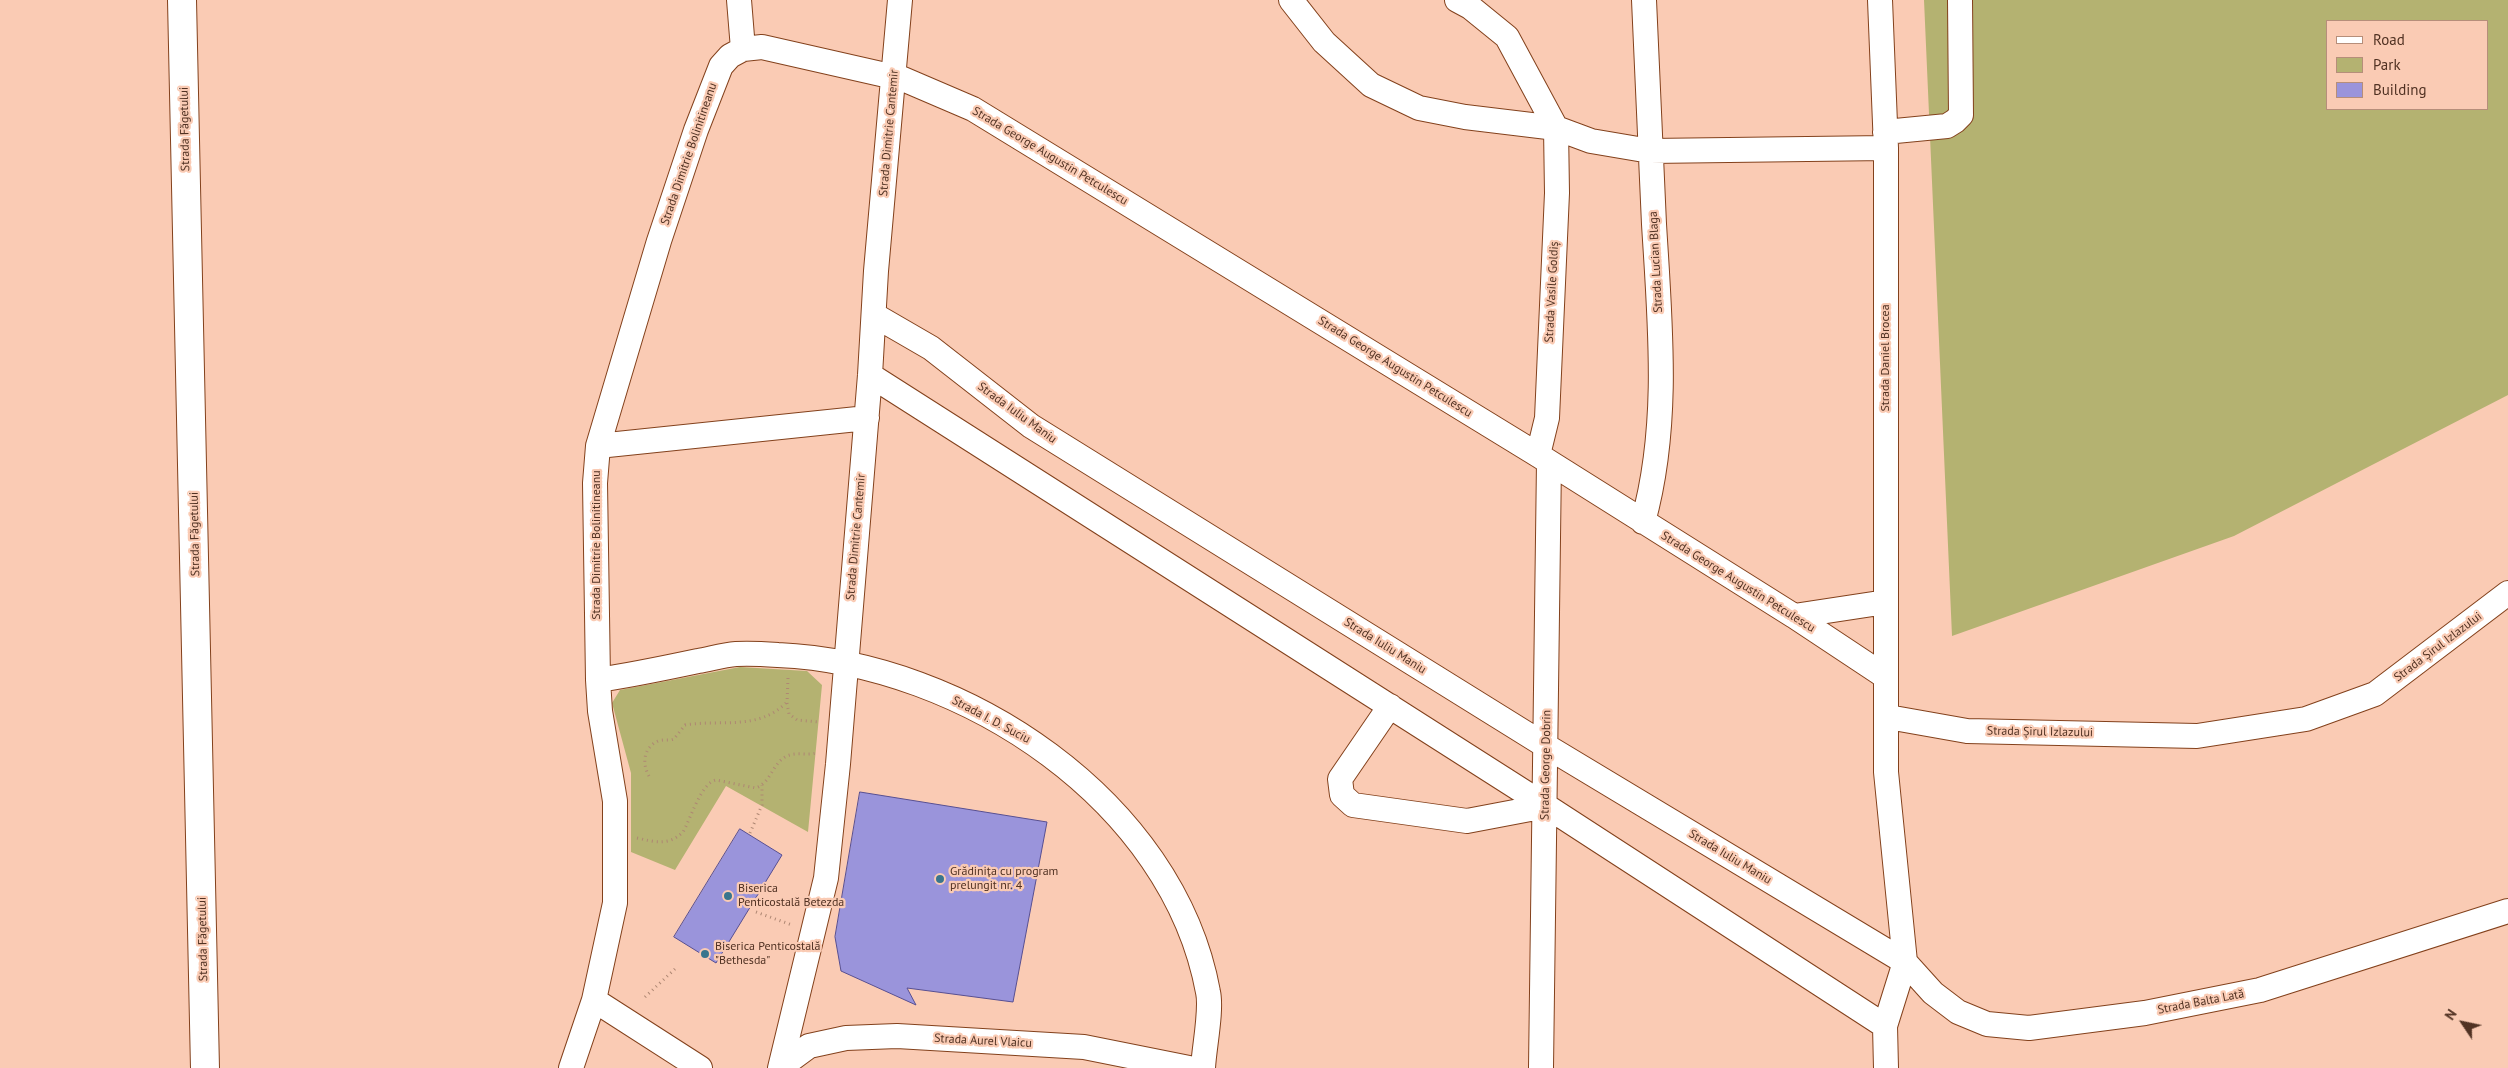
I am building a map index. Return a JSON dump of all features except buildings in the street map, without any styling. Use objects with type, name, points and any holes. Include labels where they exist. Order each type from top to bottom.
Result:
[{"type":"main road","name":"Strada Făgetului","points":[[182,0],[205,1068]]},
{"type":"street","points":[[739,0],[743,49],[762,48],[893,78]]},
{"type":"street","name":"Strada Dimitrie Cantemir","points":[[781,1067],[826,878],[867,418],[900,0]]},
{"type":"street","points":[[1291,0],[1324,42],[1371,85],[1419,108],[1464,118],[1556,128],[1591,140],[1650,151],[1886,140],[1947,126],[1961,115],[1958,9],[1960,0]]},
{"type":"street","name":"Strada Vasile Goldiș","points":[[1457,0],[1470,7],[1507,37],[1556,128],[1557,193],[1544,458]]},
{"type":"street","name":"Strada Lucian Blaga","points":[[1643,522],[1651,493],[1658,449],[1662,356],[1650,151],[1644,0]]},
{"type":"street","name":"Strada Daniel Brocea","points":[[1880,0],[1886,140],[1886,677],[1888,717]]},
{"type":"street","name":"Strada Dimitrie Bolinitineanu","points":[[571,1068],[594,1000],[615,903],[615,801],[600,711],[598,680],[595,483],[598,446],[656,250],[696,130],[721,66],[730,56],[743,49]]},
{"type":"street","name":"Strada George Augustin Petculescu","points":[[893,78],[935,91],[973,109],[1544,458],[1794,616],[1886,677]]},
{"type":"street","name":"Strada Iuliu Maniu","points":[[874,315],[931,348],[1031,426],[1546,746],[1905,962]]},
{"type":"street","points":[[870,375],[1546,806],[1885,1026]]},
{"type":"street","points":[[598,446],[867,418]]},
{"type":"street","name":"Strada George Dobrin","points":[[1541,1068],[1546,806],[1544,458]]},
{"type":"street","name":"Strada Șirul Izlazului","points":[[1888,717],[1967,731],[2197,736],[2306,719],[2375,694],[2508,593]]},
{"type":"street","points":[[1794,616],[1886,602]]},
{"type":"street","name":"Strada I. D. Suciu","points":[[598,680],[735,654],[780,655],[845,664],[900,677],[964,704],[1007,726],[1038,746],[1090,788],[1137,836],[1169,885],[1194,936],[1209,994],[1203,1068]]},
{"type":"street","points":[[1390,706],[1340,780],[1342,795],[1353,805],[1467,821],[1546,806]]},
{"type":"street","points":[[1886,1068],[1885,1026],[1905,962],[1886,772],[1888,717]]},
{"type":"street","name":"Strada Balta Lată","points":[[1905,962],[1932,993],[1958,1012],[1987,1024],[2029,1028],[2145,1013],[2260,990],[2508,910]]},
{"type":"street","points":[[594,1000],[700,1068]]},
{"type":"street","name":"Strada Aurel Vlaicu","points":[[781,1067],[809,1046],[846,1038],[897,1036],[1084,1048],[1189,1068]]},
{"type":"path","points":[[788,674],[787,702],[790,714],[794,718],[819,722],[818,730]]},
{"type":"path","points":[[649,776],[644,768],[644,760],[648,751],[659,741],[674,739],[685,725],[746,723],[766,717],[787,702]]},
{"type":"path","points":[[633,837],[660,843],[678,837],[686,827],[703,791],[710,781],[722,781],[750,788],[762,785],[769,779],[778,764],[786,756],[794,753],[816,754],[816,746]]},
{"type":"path","points":[[750,833],[762,805],[762,785]]},
{"type":"path","points":[[756,912],[795,926]]},
{"type":"path","points":[[645,997],[676,968]]},
{"type":"green space","points":[[1924,0],[2508,0],[2508,395],[2234,536],[1952,636]]},
{"type":"green space","points":[[740,667],[807,671],[822,685],[808,832],[726,786],[675,870],[631,852],[631,773],[612,703],[620,690]]},
{"type":"place","name":"Grădinița cu program prelungit nr. 4","points":[[940,879]]},
{"type":"place","name":"Biserica Penticostală Betezda","points":[[728,896]]},
{"type":"place","name":"Biserica Penticostală \"Bethesda\"","points":[[705,954]]}]
